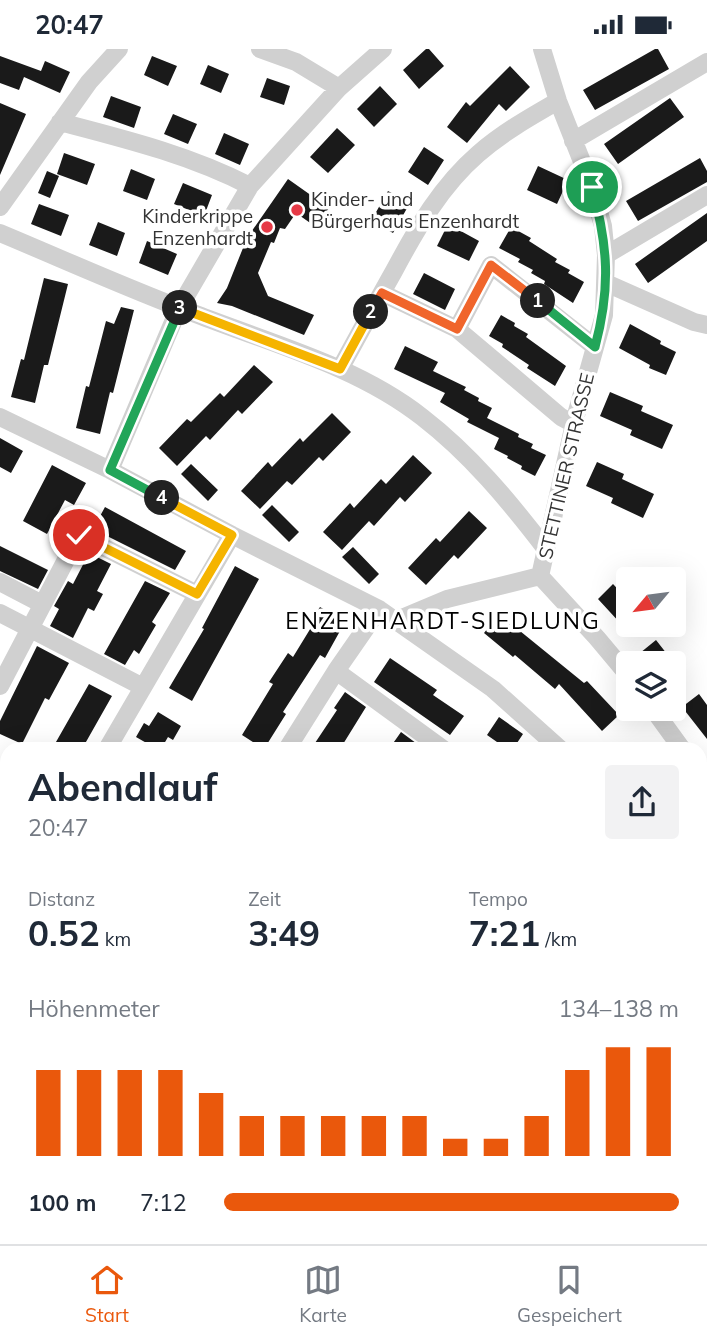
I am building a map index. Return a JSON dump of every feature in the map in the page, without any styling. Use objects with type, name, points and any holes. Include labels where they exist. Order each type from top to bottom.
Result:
[{"type":"street","points":[[0,207],[89,82],[119,49]]},
{"type":"street","points":[[260,49],[296,62],[339,88]]},
{"type":"street","points":[[110,470],[179,308],[250,186],[339,88],[383,49]]},
{"type":"street","name":"STETTINER STRASSE","points":[[397,620],[447,599],[540,576],[574,424],[604,315],[606,283],[603,226],[542,49]]},
{"type":"street","points":[[573,141],[707,62]]},
{"type":"street","points":[[340,369],[423,218],[448,184],[497,139],[558,101]]},
{"type":"street","points":[[60,122],[158,148],[205,165],[250,186]]},
{"type":"street","points":[[606,255],[707,195]]},
{"type":"street","points":[[0,233],[179,308],[340,369],[378,389],[421,416],[439,431],[490,480],[545,548]]},
{"type":"street","points":[[457,329],[491,265],[595,347]]},
{"type":"street","points":[[606,283],[694,322],[707,325]]},
{"type":"street","points":[[382,293],[457,329],[561,417],[574,424]]},
{"type":"street","points":[[0,417],[110,470],[379,609],[493,689],[552,742]]},
{"type":"street","points":[[0,686],[79,535],[197,594]]},
{"type":"street","points":[[111,742],[232,535]]},
{"type":"street","points":[[540,576],[616,661]]},
{"type":"street","points":[[0,582],[42,604]]},
{"type":"street","points":[[291,742],[379,609]]},
{"type":"street","points":[[0,613],[143,687]]},
{"type":"street","points":[[337,671],[433,742]]},
{"type":"street","points":[[662,721],[677,742]]},
{"type":"building","points":[[426,49],[444,66],[419,89],[403,70]]},
{"type":"building","points":[[658,49],[669,69],[595,110],[583,90]]},
{"type":"building","points":[[0,56],[41,71],[45,61],[70,72],[60,93],[24,77],[19,90],[0,83]]},
{"type":"building","points":[[152,56],[177,66],[168,86],[144,75]]},
{"type":"building","points":[[208,65],[229,74],[221,93],[200,84]]},
{"type":"building","points":[[510,66],[530,87],[506,111],[499,104],[467,143],[447,127],[466,102],[470,106]]},
{"type":"building","points":[[267,78],[290,86],[284,105],[260,97]]},
{"type":"building","points":[[380,86],[397,104],[374,127],[357,109]]},
{"type":"building","points":[[111,96],[141,107],[134,128],[103,117]]},
{"type":"building","points":[[670,98],[684,117],[618,164],[604,144]]},
{"type":"building","points":[[0,103],[26,114],[0,175]]},
{"type":"building","points":[[173,114],[197,124],[188,144],[164,134]]},
{"type":"building","points":[[337,128],[355,145],[328,173],[310,157]]},
{"type":"building","points":[[224,133],[249,144],[240,165],[215,154]]},
{"type":"building","points":[[424,147],[444,160],[428,185],[408,172]]},
{"type":"building","points":[[64,153],[95,164],[87,185],[57,174]]},
{"type":"building","points":[[700,158],[707,171],[707,182],[638,221],[626,201]]},
{"type":"building","points":[[538,166],[568,180],[557,204],[527,190]]},
{"type":"building","points":[[131,169],[155,179],[147,200],[123,191]]},
{"type":"building","points":[[47,171],[59,176],[50,198],[38,193]]},
{"type":"building","points":[[288,179],[329,208],[316,227],[296,213],[285,229],[280,228],[274,243],[271,242],[258,273],[268,296],[314,315],[304,335],[232,306],[217,303],[227,288],[247,238]]},
{"type":"building","points":[[183,183],[212,195],[204,216],[174,204]]},
{"type":"building","points":[[388,191],[410,203],[393,233],[371,221]]},
{"type":"building","points":[[39,204],[69,215],[61,236],[31,224]]},
{"type":"building","points":[[707,213],[707,241],[648,283],[635,264]]},
{"type":"building","points":[[98,222],[125,233],[117,256],[89,245]]},
{"type":"building","points":[[448,224],[479,241],[469,261],[437,246]]},
{"type":"building","points":[[511,227],[531,238],[529,241],[557,259],[555,262],[570,270],[568,273],[584,282],[573,303],[544,284],[545,281],[531,273],[533,270],[518,262],[520,259],[499,248]]},
{"type":"building","points":[[147,241],[177,254],[168,275],[139,263]]},
{"type":"building","points":[[424,273],[455,289],[445,310],[413,294]]},
{"type":"building","points":[[44,278],[68,284],[48,365],[44,365],[35,403],[11,397],[21,359],[24,360]]},
{"type":"building","points":[[121,307],[134,310],[100,434],[76,428],[106,321],[114,324]]},
{"type":"building","points":[[501,315],[515,323],[514,326],[528,334],[526,337],[566,366],[555,386],[527,368],[529,365],[489,336]]},
{"type":"building","points":[[630,324],[676,352],[666,375],[649,368],[650,365],[619,348]]},
{"type":"building","points":[[405,346],[438,362],[433,371],[466,387],[464,390],[492,408],[487,418],[519,434],[518,437],[533,444],[531,448],[546,455],[535,476],[494,449],[499,438],[467,422],[469,419],[440,402],[445,393],[394,369]]},
{"type":"building","points":[[254,365],[273,382],[242,414],[238,410],[210,440],[206,436],[177,466],[159,448],[187,419],[191,422],[220,393],[224,397]]},
{"type":"building","points":[[610,392],[643,406],[641,411],[673,425],[662,449],[630,435],[632,430],[600,416]]},
{"type":"building","points":[[332,413],[351,432],[323,461],[319,457],[292,485],[287,481],[260,509],[241,491],[268,462],[272,467],[300,438],[303,442]]},
{"type":"building","points":[[0,438],[23,451],[11,473],[0,467]]},
{"type":"building","points":[[413,455],[432,473],[405,502],[400,497],[374,526],[369,521],[342,550],[323,532],[350,503],[354,508],[381,479],[386,484]]},
{"type":"building","points":[[597,462],[624,474],[622,479],[654,494],[643,518],[611,503],[613,498],[586,486]]},
{"type":"building","points":[[191,464],[218,490],[208,501],[181,474]]},
{"type":"building","points":[[52,465],[86,483],[74,505],[65,500],[47,534],[23,521]]},
{"type":"building","points":[[272,505],[299,532],[289,542],[262,515]]},
{"type":"building","points":[[105,507],[186,551],[175,570],[93,529]]},
{"type":"building","points":[[469,511],[487,528],[458,559],[454,555],[426,585],[408,568],[436,538],[440,542]]},
{"type":"building","points":[[0,546],[48,570],[38,589],[0,571]]},
{"type":"building","points":[[353,547],[379,574],[369,584],[342,557]]},
{"type":"building","points":[[89,553],[111,564],[97,591],[103,594],[94,611],[88,608],[73,638],[50,626],[59,609],[54,606],[68,581],[73,584]]},
{"type":"building","points":[[235,566],[259,579],[192,701],[169,688],[204,629],[202,628]]},
{"type":"building","points":[[145,581],[170,593],[152,622],[156,625],[139,654],[134,650],[125,665],[104,654]]},
{"type":"building","points":[[613,584],[616,587],[616,619],[598,599]]},
{"type":"building","points":[[320,607],[345,622],[325,658],[320,655],[283,712],[286,714],[268,742],[253,742],[242,735],[273,684],[269,682],[288,653],[293,657],[312,626],[309,624]]},
{"type":"building","points":[[499,614],[584,683],[587,681],[616,712],[616,718],[602,731],[559,684],[555,689],[484,633]]},
{"type":"building","points":[[656,640],[665,651],[642,651]]},
{"type":"building","points":[[37,646],[69,663],[49,700],[45,698],[23,742],[0,734],[0,721]]},
{"type":"building","points":[[390,658],[437,690],[433,695],[464,716],[450,735],[374,682]]},
{"type":"building","points":[[89,684],[112,696],[86,742],[56,742]]},
{"type":"building","points":[[345,692],[366,707],[344,742],[316,742],[337,710],[334,708]]},
{"type":"building","points":[[699,694],[707,705],[707,739],[686,712],[686,704]]},
{"type":"building","points":[[158,712],[181,726],[173,740],[168,737],[165,742],[145,742],[136,737],[144,723],[149,726]]},
{"type":"building","points":[[499,717],[523,734],[518,742],[497,742],[487,735]]},
{"type":"building","points":[[401,732],[415,742],[394,742]]},
{"type":"place","name":"Kinder- und Bürgerhaus Enzenhardt","points":[[297,210]]},
{"type":"place","name":"Kinderkrippe Enzenhardt","points":[[267,227]]},
{"type":"district","name":"ENZENHARDT-SIEDLUNG","points":[[443,621]]},
{"type":"route","points":[[79,535],[197,594],[232,535],[110,470],[179,308],[340,369],[382,293],[457,329],[491,265],[595,347],[604,315],[606,255],[603,226],[592,187]]}]
